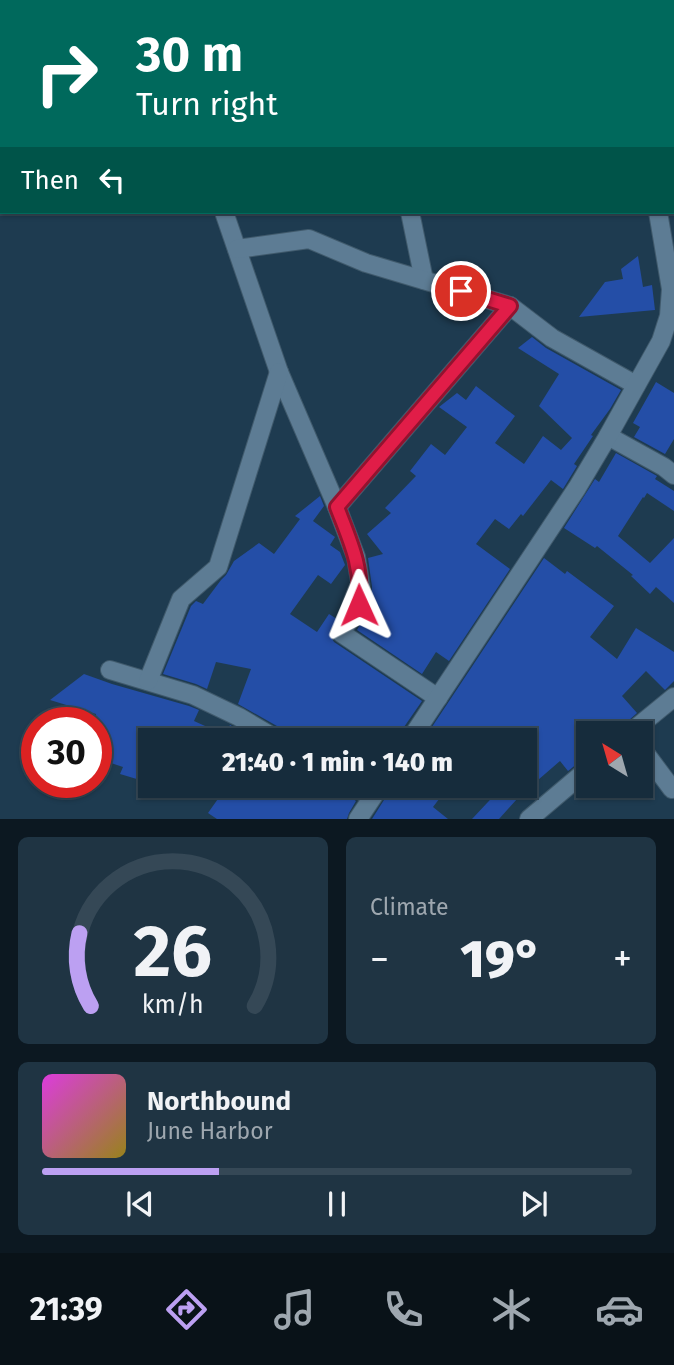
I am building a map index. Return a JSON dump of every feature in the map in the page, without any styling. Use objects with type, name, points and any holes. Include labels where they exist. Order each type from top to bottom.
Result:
[{"type":"street","points":[[224,214],[279,372],[356,557],[361,588],[359,605],[341,633],[439,698]]},
{"type":"street","points":[[410,214],[424,280]]},
{"type":"street","points":[[418,728],[577,488],[661,341],[669,316],[671,289],[658,214]]},
{"type":"street","points":[[237,248],[309,239],[366,263],[510,306],[552,338],[636,385]]},
{"type":"street","points":[[337,507],[510,306]]},
{"type":"street","points":[[148,681],[181,599],[218,567],[279,372]]},
{"type":"street","points":[[608,436],[674,475]]},
{"type":"street","points":[[110,670],[194,695],[258,728]]},
{"type":"street","points":[[645,721],[674,697]]},
{"type":"street","points":[[653,763],[673,789]]},
{"type":"street","points":[[529,819],[576,779]]},
{"type":"street","points":[[358,819],[372,798]]},
{"type":"building","points":[[638,256],[643,287],[652,285],[655,310],[579,317],[605,282],[623,279],[621,269]]},
{"type":"building","points":[[532,337],[546,348],[621,390],[574,464],[577,466],[563,489],[551,480],[523,516],[521,514],[509,529],[495,519],[476,544],[510,569],[449,661],[436,652],[422,674],[357,630],[370,606],[372,587],[368,558],[383,554],[367,534],[391,513],[385,508],[416,476],[410,471],[431,444],[445,455],[467,427],[439,407],[457,393],[466,400],[476,386],[515,416],[495,443],[524,464],[543,436],[561,450],[572,438],[539,406],[559,374],[518,348]]},
{"type":"building","points":[[656,382],[674,393],[674,439],[665,454],[634,437],[640,427],[633,423]]},
{"type":"building","points":[[616,453],[657,476],[655,479],[674,491],[674,511],[647,493],[618,536],[650,563],[674,538],[674,603],[656,587],[650,594],[631,576],[633,575],[597,546],[595,548],[564,528],[595,479],[599,482]]},
{"type":"building","points":[[320,496],[324,506],[313,521],[335,537],[330,545],[340,552],[345,565],[331,584],[318,575],[290,614],[317,632],[329,614],[337,619],[330,632],[334,642],[422,701],[403,728],[280,728],[238,704],[251,669],[216,662],[207,689],[163,674],[191,606],[196,601],[203,604],[234,561],[259,543],[274,554],[300,519],[295,516]]},
{"type":"building","points":[[544,558],[565,574],[567,571],[614,606],[590,637],[617,659],[636,628],[674,652],[674,681],[665,690],[646,671],[622,696],[637,713],[628,721],[576,721],[576,765],[568,771],[560,761],[537,779],[537,728],[431,728]]},
{"type":"building","points":[[84,674],[199,710],[194,721],[210,728],[138,728],[138,779],[120,774],[123,767],[112,763],[112,707],[73,707],[50,700]]},
{"type":"building","points":[[219,798],[352,798],[356,801],[347,819],[217,819],[208,813]]},
{"type":"building","points":[[385,798],[440,798],[433,807],[448,819],[372,819]]},
{"type":"building","points":[[492,798],[518,798],[499,819],[472,819]]},
{"type":"route","points":[[359,605],[361,588],[356,557],[337,507],[510,306],[461,291]]}]
